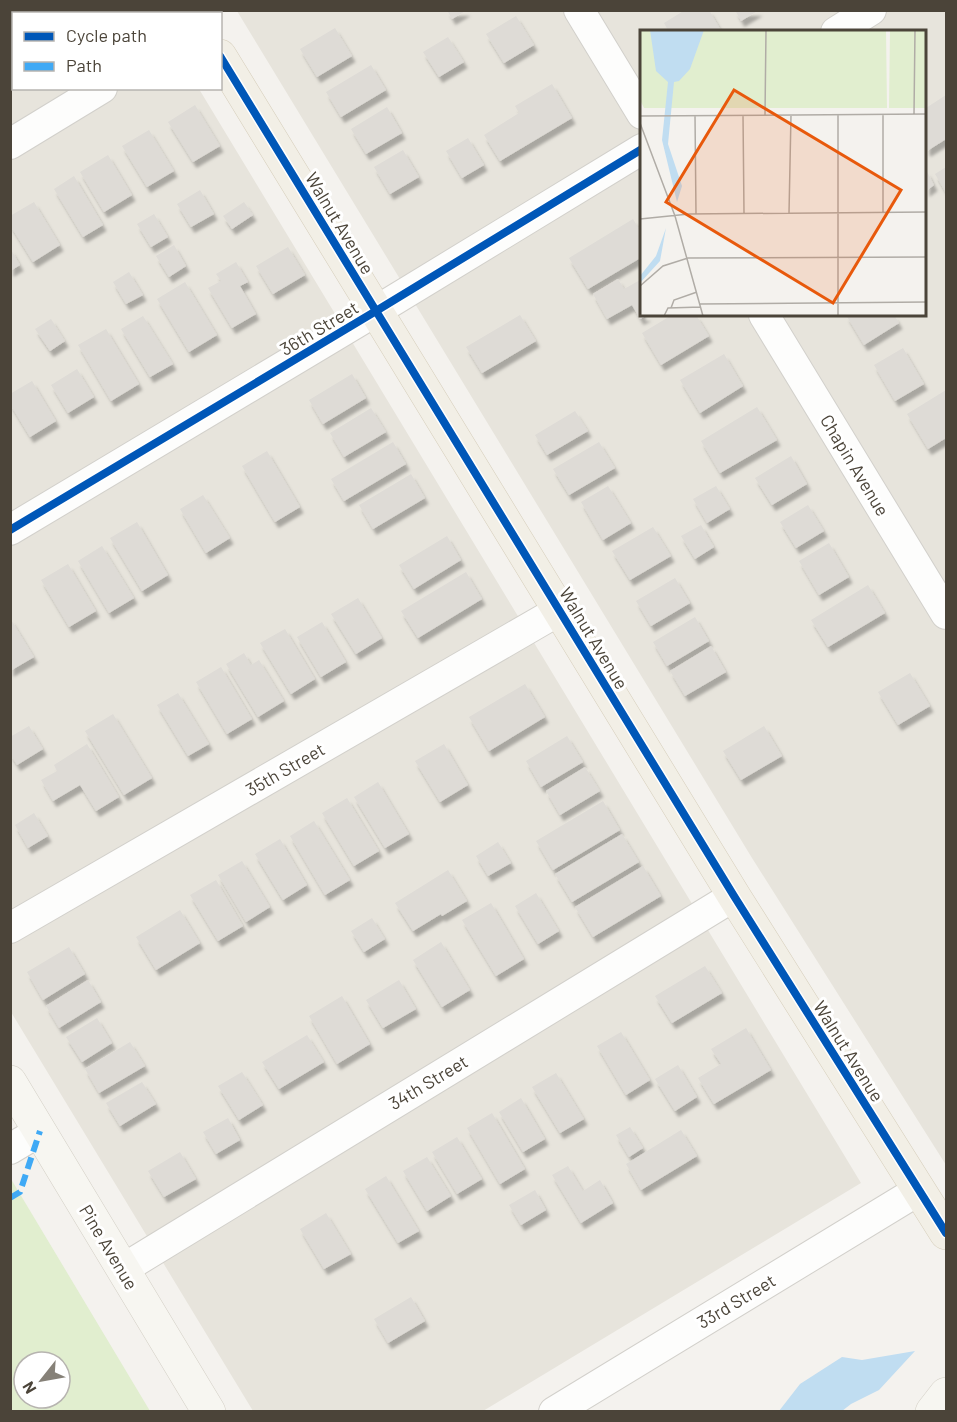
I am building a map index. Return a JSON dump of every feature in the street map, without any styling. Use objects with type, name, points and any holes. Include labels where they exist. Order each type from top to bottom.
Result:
[{"type":"main road","name":"Walnut Avenue","points":[[222,59],[734,896],[946,1233]]},
{"type":"main road","name":"Pine Avenue","points":[[10,1082],[209,1412]]},
{"type":"main road","points":[[932,1412],[946,1394]]},
{"type":"street","points":[[579,10],[640,111]]},
{"type":"street","points":[[839,30],[871,10]]},
{"type":"street","points":[[10,144],[99,90]]},
{"type":"street","name":"36th Street","points":[[10,530],[640,150]]},
{"type":"street","name":"Chapin Avenue","points":[[765,316],[946,614]]},
{"type":"street","name":"35th Street","points":[[10,928],[560,610]]},
{"type":"street","name":"34th Street","points":[[123,1269],[734,896]]},
{"type":"street","points":[[10,1149],[40,1131]]},
{"type":"street","name":"33rd Street","points":[[554,1412],[919,1190]]},
{"type":"shaded area","points":[[11,11],[152,11],[12,12],[12,90],[200,90],[861,1183],[483,1411],[253,1411],[11,1012]]},
{"type":"shaded area","points":[[237,11],[946,11],[946,1165],[752,858]]},
{"type":"green space","points":[[10,1179],[11,1179],[150,1411],[11,1411]]},
{"type":"water","points":[[915,1351],[879,1390],[842,1411],[779,1411],[800,1384],[842,1357],[862,1360]]},
{"type":"building","points":[[39,10],[74,10],[75,12],[40,12]]},
{"type":"building","points":[[100,10],[139,10],[136,12],[101,12]]},
{"type":"building","points":[[447,10],[467,10],[452,19]]},
{"type":"building","points":[[685,10],[709,10],[721,30],[668,30],[664,23]]},
{"type":"building","points":[[735,10],[759,10],[741,21]]},
{"type":"building","points":[[516,16],[534,45],[504,63],[486,34]]},
{"type":"building","points":[[335,28],[352,56],[317,77],[300,49]]},
{"type":"building","points":[[12,32],[12,58],[10,56],[10,33]]},
{"type":"building","points":[[448,37],[464,62],[439,77],[423,52]]},
{"type":"building","points":[[371,65],[386,90],[341,117],[326,92]]},
{"type":"building","points":[[552,84],[572,118],[500,161],[484,135],[519,113],[515,106]]},
{"type":"building","points":[[946,95],[946,139],[927,151],[927,107]]},
{"type":"building","points":[[195,105],[220,146],[193,162],[168,122]]},
{"type":"building","points":[[387,107],[402,133],[366,154],[351,129]]},
{"type":"building","points":[[149,130],[174,171],[147,187],[122,146]]},
{"type":"building","points":[[468,138],[484,165],[462,178],[446,151]]},
{"type":"building","points":[[403,150],[419,177],[390,194],[374,167]]},
{"type":"building","points":[[108,155],[132,195],[104,212],[80,172]]},
{"type":"building","points":[[946,167],[946,193],[935,174]]},
{"type":"building","points":[[927,172],[934,185],[927,190]]},
{"type":"building","points":[[74,176],[103,225],[83,237],[54,189]]},
{"type":"building","points":[[200,190],[214,214],[191,227],[177,204]]},
{"type":"building","points":[[34,202],[60,245],[33,262],[10,225],[10,216]]},
{"type":"building","points":[[244,202],[253,215],[232,229],[223,216]]},
{"type":"building","points":[[154,214],[168,237],[151,247],[137,224]]},
{"type":"building","points":[[633,219],[640,231],[640,258],[588,289],[569,258]]},
{"type":"building","points":[[174,245],[186,266],[169,277],[156,256]]},
{"type":"building","points":[[288,247],[305,275],[273,294],[256,266]]},
{"type":"building","points":[[10,248],[20,265],[10,271]]},
{"type":"building","points":[[236,262],[248,282],[240,286],[256,314],[232,328],[208,288],[221,281],[216,274]]},
{"type":"building","points":[[129,272],[143,295],[126,304],[113,282]]},
{"type":"building","points":[[618,279],[624,289],[640,280],[640,316],[646,316],[640,319],[632,305],[607,319],[593,294]]},
{"type":"building","points":[[185,282],[217,335],[189,352],[157,299]]},
{"type":"building","points":[[520,315],[536,341],[482,373],[466,347]]},
{"type":"building","points":[[143,316],[173,364],[150,377],[121,329]]},
{"type":"building","points":[[670,316],[697,316],[709,336],[661,365],[642,333]]},
{"type":"building","points":[[847,316],[895,316],[899,323],[864,345]]},
{"type":"building","points":[[51,319],[65,341],[50,351],[35,329]]},
{"type":"building","points":[[106,329],[139,384],[111,401],[78,345]]},
{"type":"building","points":[[903,348],[924,384],[895,401],[874,365]]},
{"type":"building","points":[[724,354],[743,386],[700,413],[680,380]]},
{"type":"building","points":[[77,369],[94,397],[68,413],[51,385]]},
{"type":"building","points":[[352,374],[366,398],[323,424],[309,400]]},
{"type":"building","points":[[32,381],[56,421],[30,437],[10,404],[10,394]]},
{"type":"building","points":[[946,390],[946,438],[928,449],[907,414]]},
{"type":"building","points":[[757,407],[777,440],[720,473],[701,441]]},
{"type":"building","points":[[371,408],[386,432],[344,457],[330,433]]},
{"type":"building","points":[[575,411],[588,431],[547,455],[535,435]]},
{"type":"building","points":[[393,442],[406,464],[344,501],[331,479]]},
{"type":"building","points":[[599,442],[615,468],[569,495],[553,469]]},
{"type":"building","points":[[267,451],[300,507],[275,522],[242,466]]},
{"type":"building","points":[[791,456],[807,484],[772,505],[755,478]]},
{"type":"building","points":[[411,474],[425,498],[373,529],[359,505]]},
{"type":"building","points":[[608,486],[631,523],[603,540],[581,502]]},
{"type":"building","points":[[716,486],[730,509],[707,523],[693,499]]},
{"type":"building","points":[[203,495],[230,538],[206,553],[180,509]]},
{"type":"building","points":[[808,505],[824,531],[796,548],[780,522]]},
{"type":"building","points":[[137,522],[168,575],[142,591],[110,538]]},
{"type":"building","points":[[701,525],[714,547],[695,559],[681,536]]},
{"type":"building","points":[[653,527],[671,556],[630,580],[612,551]]},
{"type":"building","points":[[447,536],[461,560],[414,589],[399,565]]},
{"type":"building","points":[[829,543],[849,577],[819,595],[799,561]]},
{"type":"building","points":[[102,546],[134,598],[109,613],[78,561]]},
{"type":"building","points":[[68,564],[96,611],[69,627],[41,580]]},
{"type":"building","points":[[466,572],[482,599],[418,638],[401,611]]},
{"type":"building","points":[[675,578],[690,603],[651,626],[636,601]]},
{"type":"building","points":[[868,585],[885,613],[828,647],[811,620]]},
{"type":"building","points":[[358,598],[382,638],[356,654],[331,614]]},
{"type":"building","points":[[695,617],[709,641],[667,666],[653,642]]},
{"type":"building","points":[[10,618],[34,657],[10,671]]},
{"type":"building","points":[[322,622],[346,662],[321,677],[297,637]]},
{"type":"building","points":[[285,629],[315,679],[291,694],[260,643]]},
{"type":"building","points":[[711,646],[726,672],[685,696],[670,671]]},
{"type":"building","points":[[244,653],[251,665],[259,660],[284,701],[258,717],[226,664]]},
{"type":"building","points":[[221,667],[252,719],[227,734],[196,682]]},
{"type":"building","points":[[910,673],[930,706],[898,725],[878,692]]},
{"type":"building","points":[[525,684],[545,717],[489,751],[469,717]]},
{"type":"building","points":[[178,693],[209,744],[188,756],[157,705]]},
{"type":"building","points":[[113,714],[152,778],[124,795],[85,731]]},
{"type":"building","points":[[29,726],[43,749],[17,765],[10,754],[10,737]]},
{"type":"building","points":[[764,726],[782,756],[741,780],[723,751]]},
{"type":"building","points":[[567,736],[583,762],[541,787],[526,761]]},
{"type":"building","points":[[87,744],[119,797],[96,811],[80,785],[53,801],[41,780],[57,771],[54,765]]},
{"type":"building","points":[[444,744],[468,785],[440,802],[415,761]]},
{"type":"building","points":[[585,767],[600,791],[560,815],[546,791]]},
{"type":"building","points":[[378,782],[409,834],[385,848],[354,797]]},
{"type":"building","points":[[347,798],[379,851],[354,866],[322,813]]},
{"type":"building","points":[[603,801],[620,830],[553,870],[536,841]]},
{"type":"building","points":[[34,813],[48,836],[28,848],[15,825]]},
{"type":"building","points":[[314,821],[350,880],[325,895],[290,836]]},
{"type":"building","points":[[622,834],[639,862],[572,902],[555,874]]},
{"type":"building","points":[[280,839],[307,885],[283,900],[255,854]]},
{"type":"building","points":[[498,842],[511,863],[488,876],[476,856]]},
{"type":"building","points":[[242,861],[270,907],[246,922],[218,875]]},
{"type":"building","points":[[643,866],[661,896],[593,937],[575,907]]},
{"type":"building","points":[[448,870],[467,901],[413,931],[395,903]]},
{"type":"building","points":[[216,880],[243,926],[218,941],[190,895]]},
{"type":"building","points":[[536,893],[559,931],[538,944],[515,906]]},
{"type":"building","points":[[491,903],[524,959],[496,976],[462,920]]},
{"type":"building","points":[[180,910],[200,943],[156,970],[136,937]]},
{"type":"building","points":[[372,918],[385,939],[364,952],[351,931]]},
{"type":"building","points":[[441,942],[470,990],[442,1007],[413,960]]},
{"type":"building","points":[[69,947],[85,974],[43,1000],[27,972]]},
{"type":"building","points":[[705,966],[722,993],[672,1023],[655,996]]},
{"type":"building","points":[[88,980],[101,1002],[59,1028],[46,1006]]},
{"type":"building","points":[[399,980],[416,1009],[383,1028],[366,1000]]},
{"type":"building","points":[[342,996],[370,1044],[337,1064],[309,1016]]},
{"type":"building","points":[[97,1018],[112,1043],[82,1062],[66,1037]]},
{"type":"building","points":[[746,1028],[771,1070],[714,1104],[698,1078],[721,1064],[711,1049]]},
{"type":"building","points":[[621,1032],[650,1080],[626,1095],[597,1046]]},
{"type":"building","points":[[307,1035],[324,1062],[279,1089],[262,1062]]},
{"type":"building","points":[[130,1042],[145,1066],[99,1093],[85,1069]]},
{"type":"building","points":[[678,1065],[697,1097],[675,1111],[655,1079]]},
{"type":"building","points":[[242,1072],[263,1105],[239,1120],[218,1086]]},
{"type":"building","points":[[556,1073],[584,1119],[560,1133],[532,1087]]},
{"type":"building","points":[[142,1082],[156,1104],[120,1126],[106,1103]]},
{"type":"building","points":[[521,1098],[545,1139],[523,1152],[499,1112]]},
{"type":"building","points":[[492,1113],[525,1169],[500,1184],[467,1128]]},
{"type":"building","points":[[228,1118],[240,1140],[216,1154],[203,1132]]},
{"type":"building","points":[[630,1127],[643,1148],[629,1157],[616,1135]]},
{"type":"building","points":[[681,1130],[697,1156],[641,1190],[626,1164]]},
{"type":"building","points":[[457,1137],[482,1179],[457,1194],[432,1152]]},
{"type":"building","points":[[180,1152],[196,1179],[164,1197],[148,1171]]},
{"type":"building","points":[[427,1157],[451,1196],[427,1211],[403,1171]]},
{"type":"building","points":[[568,1166],[583,1191],[600,1180],[613,1203],[581,1223],[552,1175]]},
{"type":"building","points":[[386,1176],[419,1231],[398,1243],[365,1189]]},
{"type":"building","points":[[535,1190],[546,1210],[521,1225],[509,1205]]},
{"type":"building","points":[[326,1213],[351,1254],[324,1269],[300,1229]]},
{"type":"building","points":[[411,1297],[425,1321],[388,1343],[374,1319]]},
{"type":"marked path","points":[[10,1198],[20,1192],[40,1131]]},
{"type":"cycle path","points":[[222,59],[734,896],[946,1233]]},
{"type":"cycle path","points":[[10,530],[640,150]]}]
